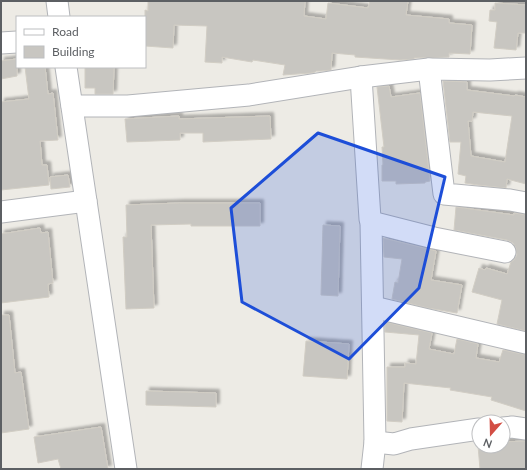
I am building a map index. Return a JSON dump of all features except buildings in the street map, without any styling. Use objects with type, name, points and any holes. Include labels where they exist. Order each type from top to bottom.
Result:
[{"type":"street","points":[[57,1],[59,16]]},
{"type":"street","points":[[1,44],[16,42]]},
{"type":"street","points":[[66,68],[126,469]]},
{"type":"street","points":[[72,106],[128,106],[249,95],[361,77],[429,69],[490,70],[526,68]]},
{"type":"street","points":[[429,69],[444,194],[510,200],[526,203]]},
{"type":"street","points":[[361,77],[371,222],[375,442],[372,469]]},
{"type":"street","points":[[1,212],[86,200]]},
{"type":"street","points":[[371,222],[434,238],[505,252]]},
{"type":"street","points":[[373,307],[526,343]]},
{"type":"street","points":[[511,427],[526,429]]},
{"type":"street","points":[[375,442],[394,444],[411,439],[471,430]]},
{"type":"highlighted area","points":[[318,133],[445,177],[419,288],[349,359],[242,302],[231,208]]}]
